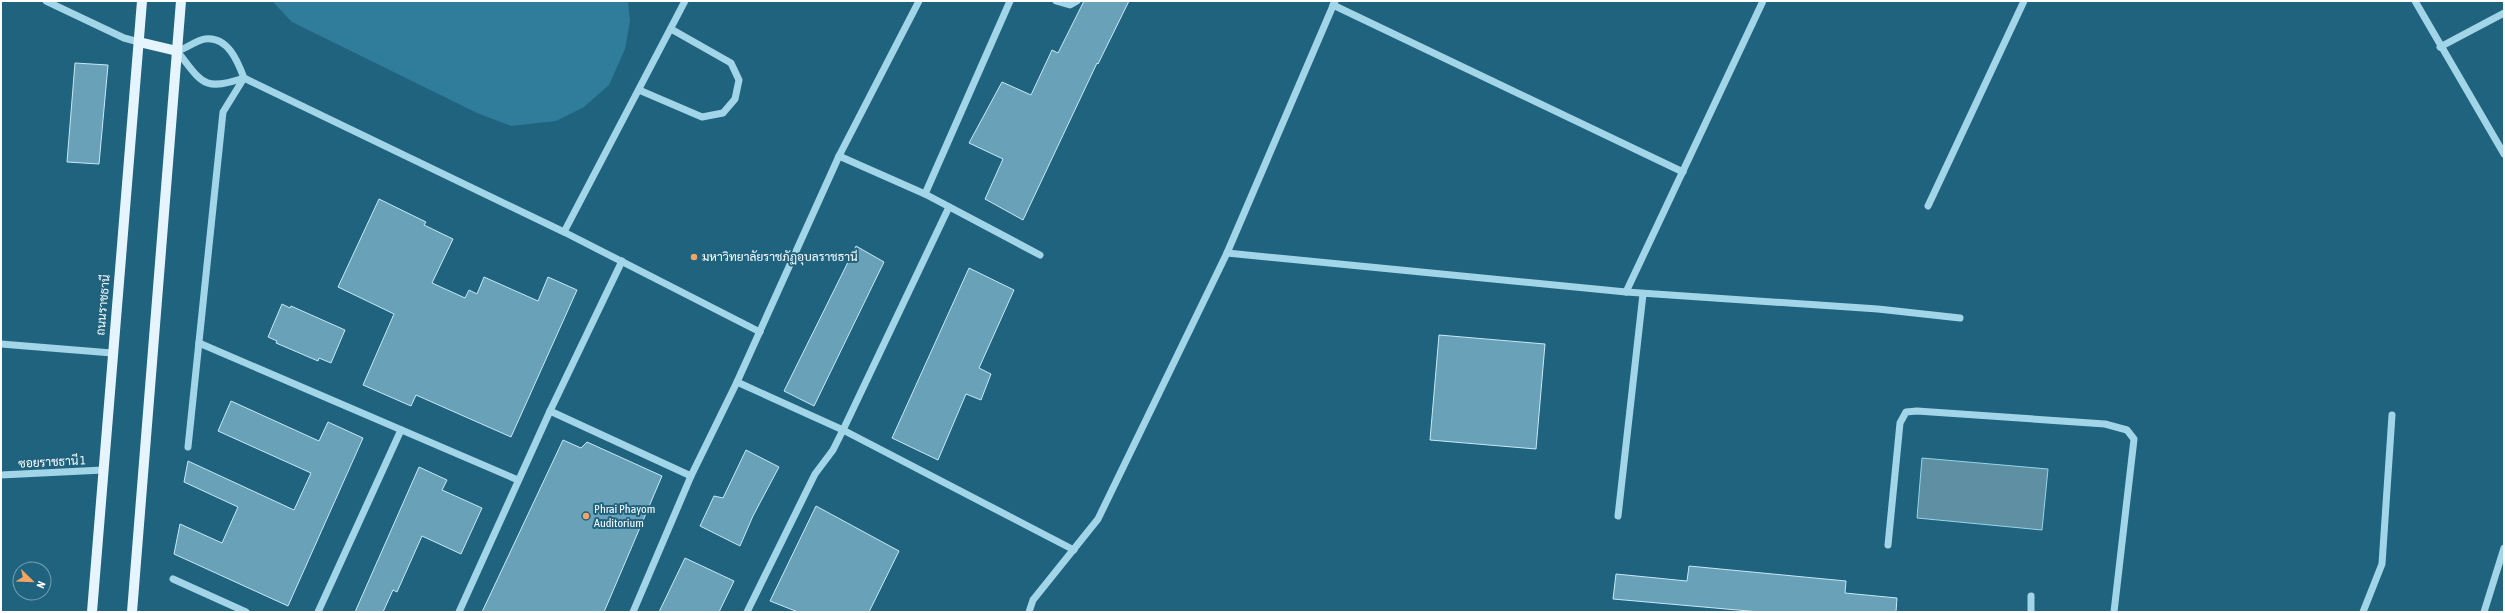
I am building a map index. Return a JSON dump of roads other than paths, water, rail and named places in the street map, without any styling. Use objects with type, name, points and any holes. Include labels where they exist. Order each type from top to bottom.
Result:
[{"type":"main road","name":"ถนนราชธานี","points":[[92,612],[142,1]]},
{"type":"main road","points":[[132,612],[181,1]]},
{"type":"main road","points":[[139,42],[177,51]]},
{"type":"street","points":[[46,1],[124,38],[139,42]]},
{"type":"street","points":[[564,232],[685,1]]},
{"type":"street","points":[[633,612],[691,476],[737,382],[840,156],[919,1]]},
{"type":"street","points":[[925,194],[1010,1]]},
{"type":"street","points":[[1056,1],[1070,5],[1077,1]]},
{"type":"street","points":[[1626,292],[1763,1]]},
{"type":"street","points":[[1928,206],[2024,1]]},
{"type":"street","points":[[2414,1],[2504,154]]},
{"type":"street","points":[[1029,612],[1033,600],[1098,519],[1227,253],[1334,3],[1683,172]]},
{"type":"street","points":[[2440,47],[2504,13]]},
{"type":"street","points":[[639,90],[702,117],[723,113],[735,99],[739,80],[731,62],[671,29]]},
{"type":"street","points":[[244,78],[225,84],[204,82],[196,78],[177,51],[205,39],[215,40],[233,52],[244,78],[564,232],[760,332]]},
{"type":"street","points":[[188,447],[223,112],[244,78]]},
{"type":"street","points":[[840,156],[925,194],[1040,255]]},
{"type":"street","points":[[747,612],[815,474],[832,450],[843,430],[949,207]]},
{"type":"street","points":[[1227,253],[1643,294],[1878,309],[1960,318]]},
{"type":"street","points":[[459,612],[550,411],[622,261]]},
{"type":"street","points":[[1618,516],[1643,294]]},
{"type":"street","points":[[199,343],[518,480]]},
{"type":"street","points":[[1,344],[112,353]]},
{"type":"street","points":[[737,382],[843,430],[1074,550]]},
{"type":"street","points":[[550,411],[691,476]]},
{"type":"street","points":[[1888,545],[1900,423],[1906,412],[1917,411],[2105,424],[2127,430],[2134,439],[2114,612]]},
{"type":"street","points":[[2363,612],[2382,564],[2392,415]]},
{"type":"street","points":[[318,612],[401,430]]},
{"type":"street","name":"ซอยราชธานี 1","points":[[1,475],[103,470]]},
{"type":"street","points":[[2484,612],[2502,561],[2504,548]]},
{"type":"street","points":[[173,579],[246,612]]},
{"type":"street","points":[[2031,596],[2031,612]]},
{"type":"place","name":"มหาวิทยาลัยราชภัฏอุบลราชธานี","points":[[694,257]]},
{"type":"place","name":"Phrai Phayom Auditorium","points":[[586,516]]}]
